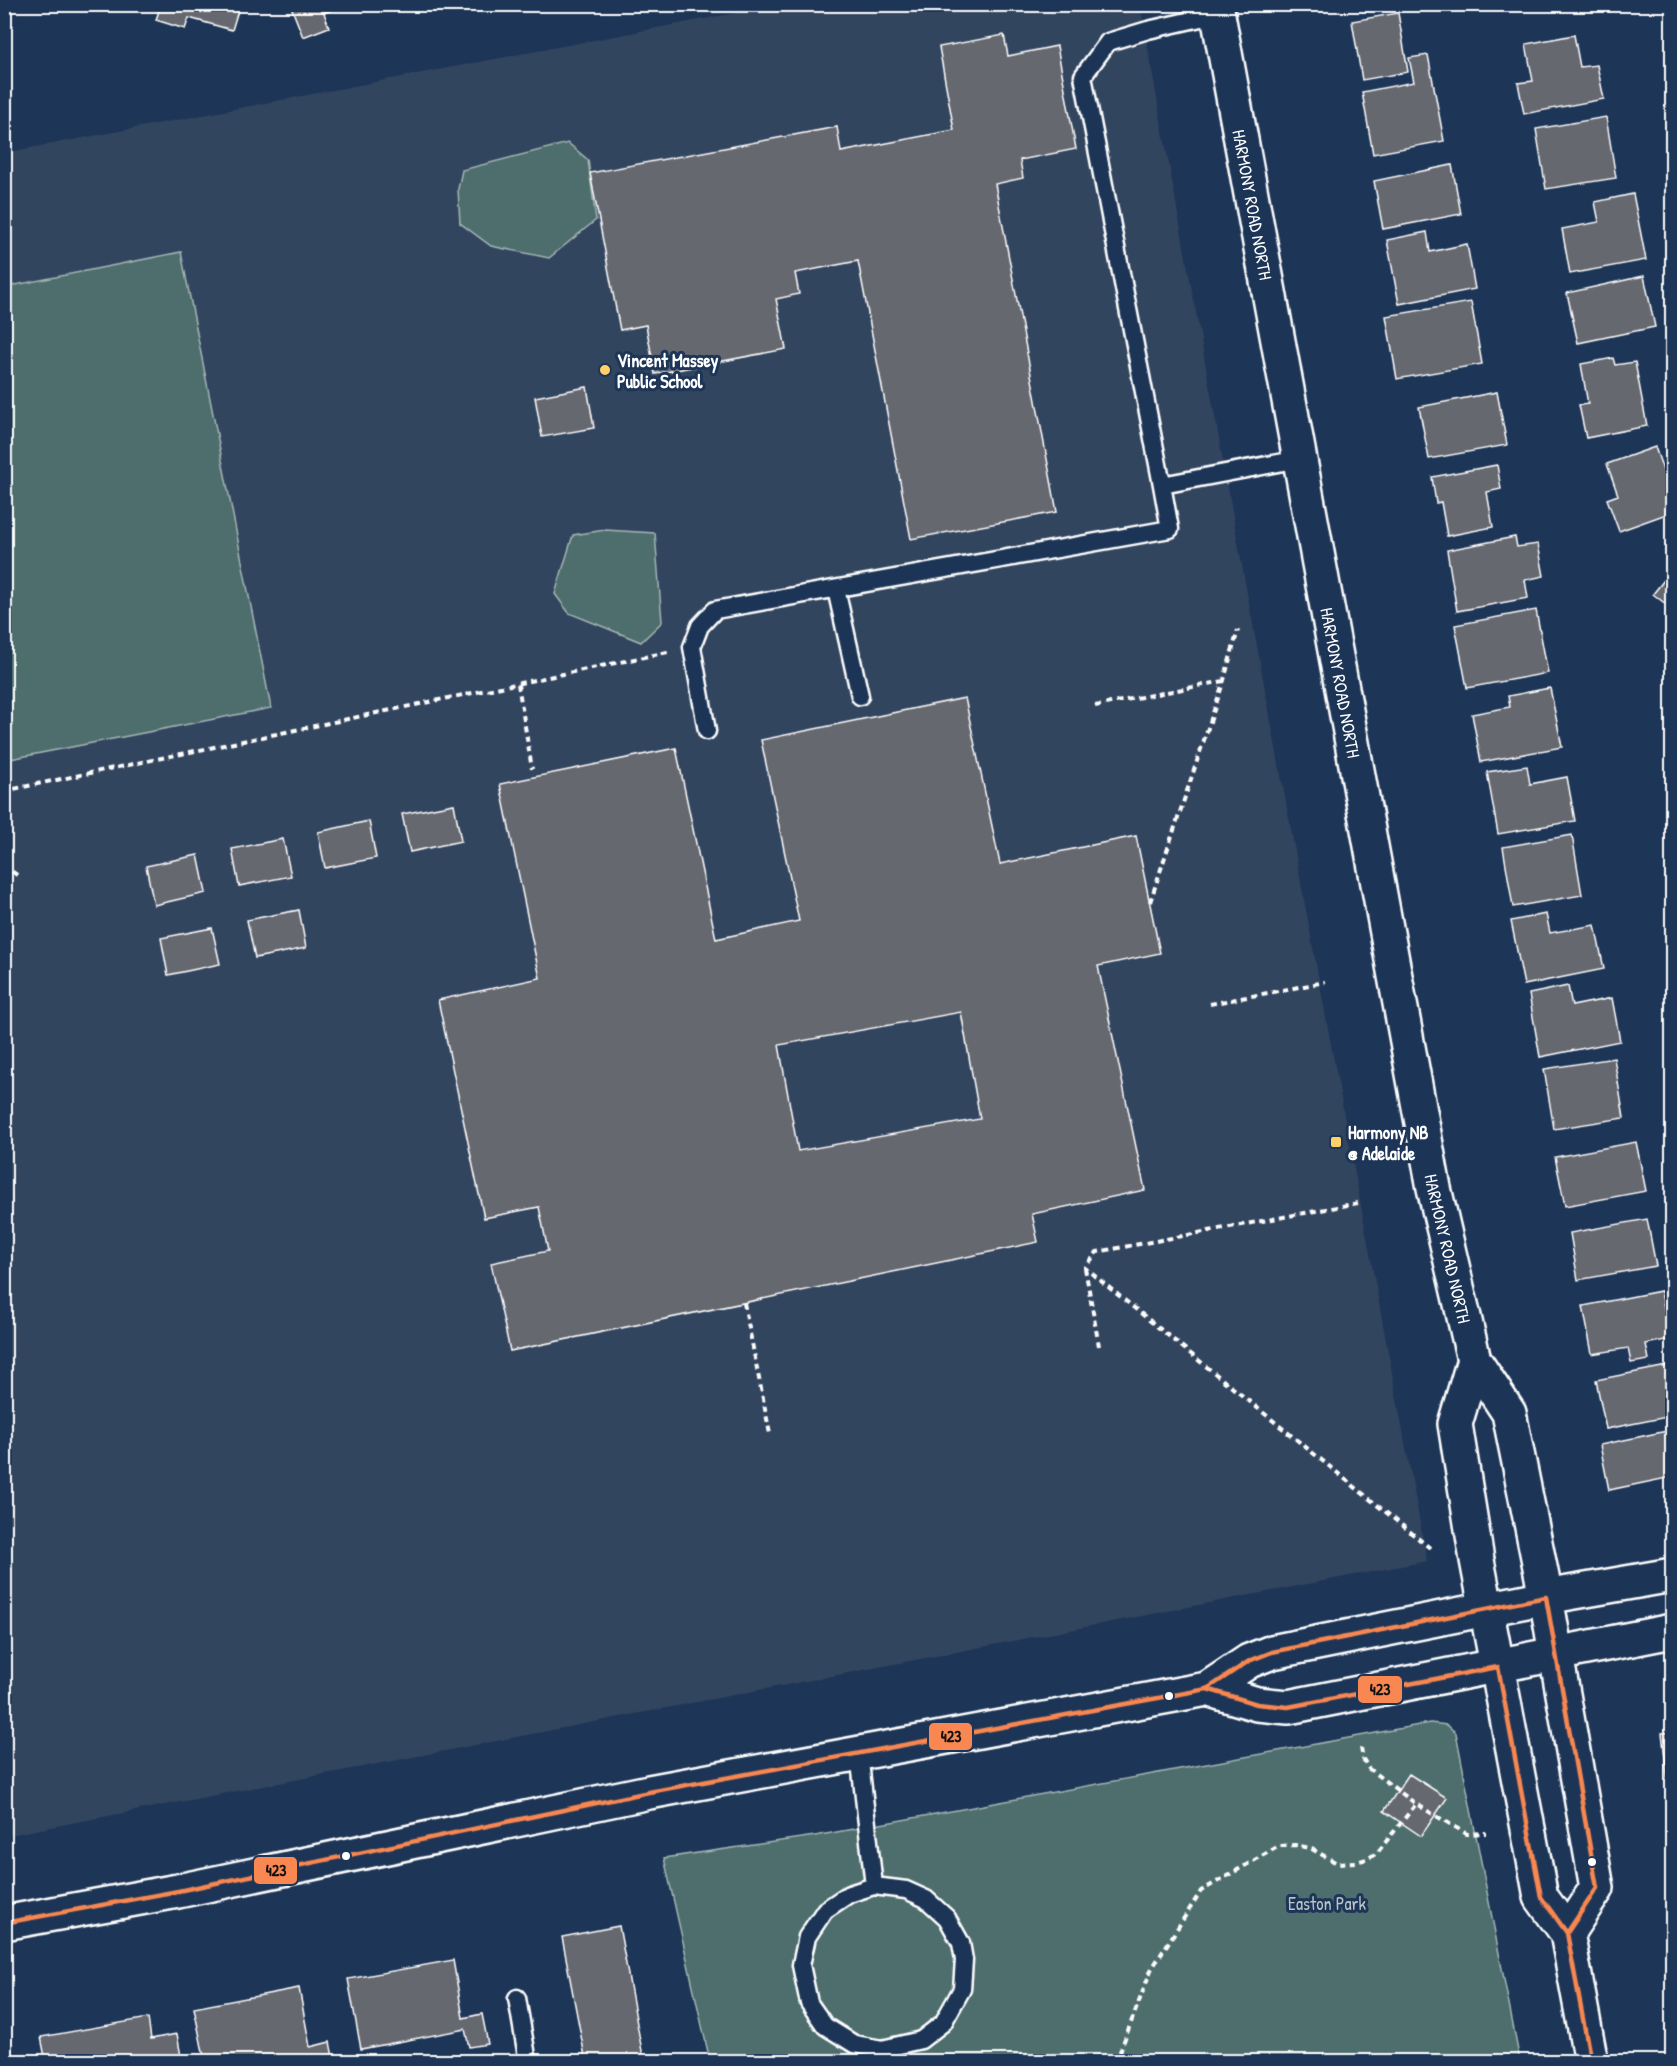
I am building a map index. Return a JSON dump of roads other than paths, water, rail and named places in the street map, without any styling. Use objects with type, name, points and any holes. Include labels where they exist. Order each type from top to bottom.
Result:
[{"type":"main road","name":"HARMONY ROAD NORTH","points":[[1217,10],[1431,1177],[1474,1360],[1509,1413],[1557,1655],[1597,1888],[1567,1933]]},
{"type":"main road","name":"HARMONY ROAD NORTH","points":[[1474,1360],[1455,1424],[1477,1560],[1541,1897],[1567,1933],[1590,2061]]},
{"type":"main road","points":[[4,1923],[178,1891],[649,1792],[1207,1689],[1250,1661],[1272,1652],[1546,1597],[1672,1575]]},
{"type":"main road","points":[[1207,1689],[1257,1704],[1288,1707],[1672,1632]]},
{"type":"lane","points":[[707,730],[692,647],[700,626],[715,610],[1170,529],[1083,76],[1108,42],[1217,10]]},
{"type":"lane","points":[[1162,485],[1299,459]]},
{"type":"lane","points":[[836,589],[860,696]]},
{"type":"lane","points":[[859,1754],[874,1886]]},
{"type":"lane","points":[[874,1886],[906,1890],[926,1899],[947,1918],[961,1943],[964,1960],[962,1989],[943,2023],[921,2040],[882,2049],[854,2044],[825,2026],[809,2003],[801,1965],[807,1937],[825,1910],[849,1894],[874,1886]]},
{"type":"lane","points":[[517,1998],[528,2061]]},
{"type":"place","name":"Vincent Massey Public School","points":[[605,370]]},
{"type":"place","name":"Harmony NB @ Adelaide","points":[[1336,1142]]},
{"type":"park label","name":"Easton Park","points":[[1327,1903]]}]
